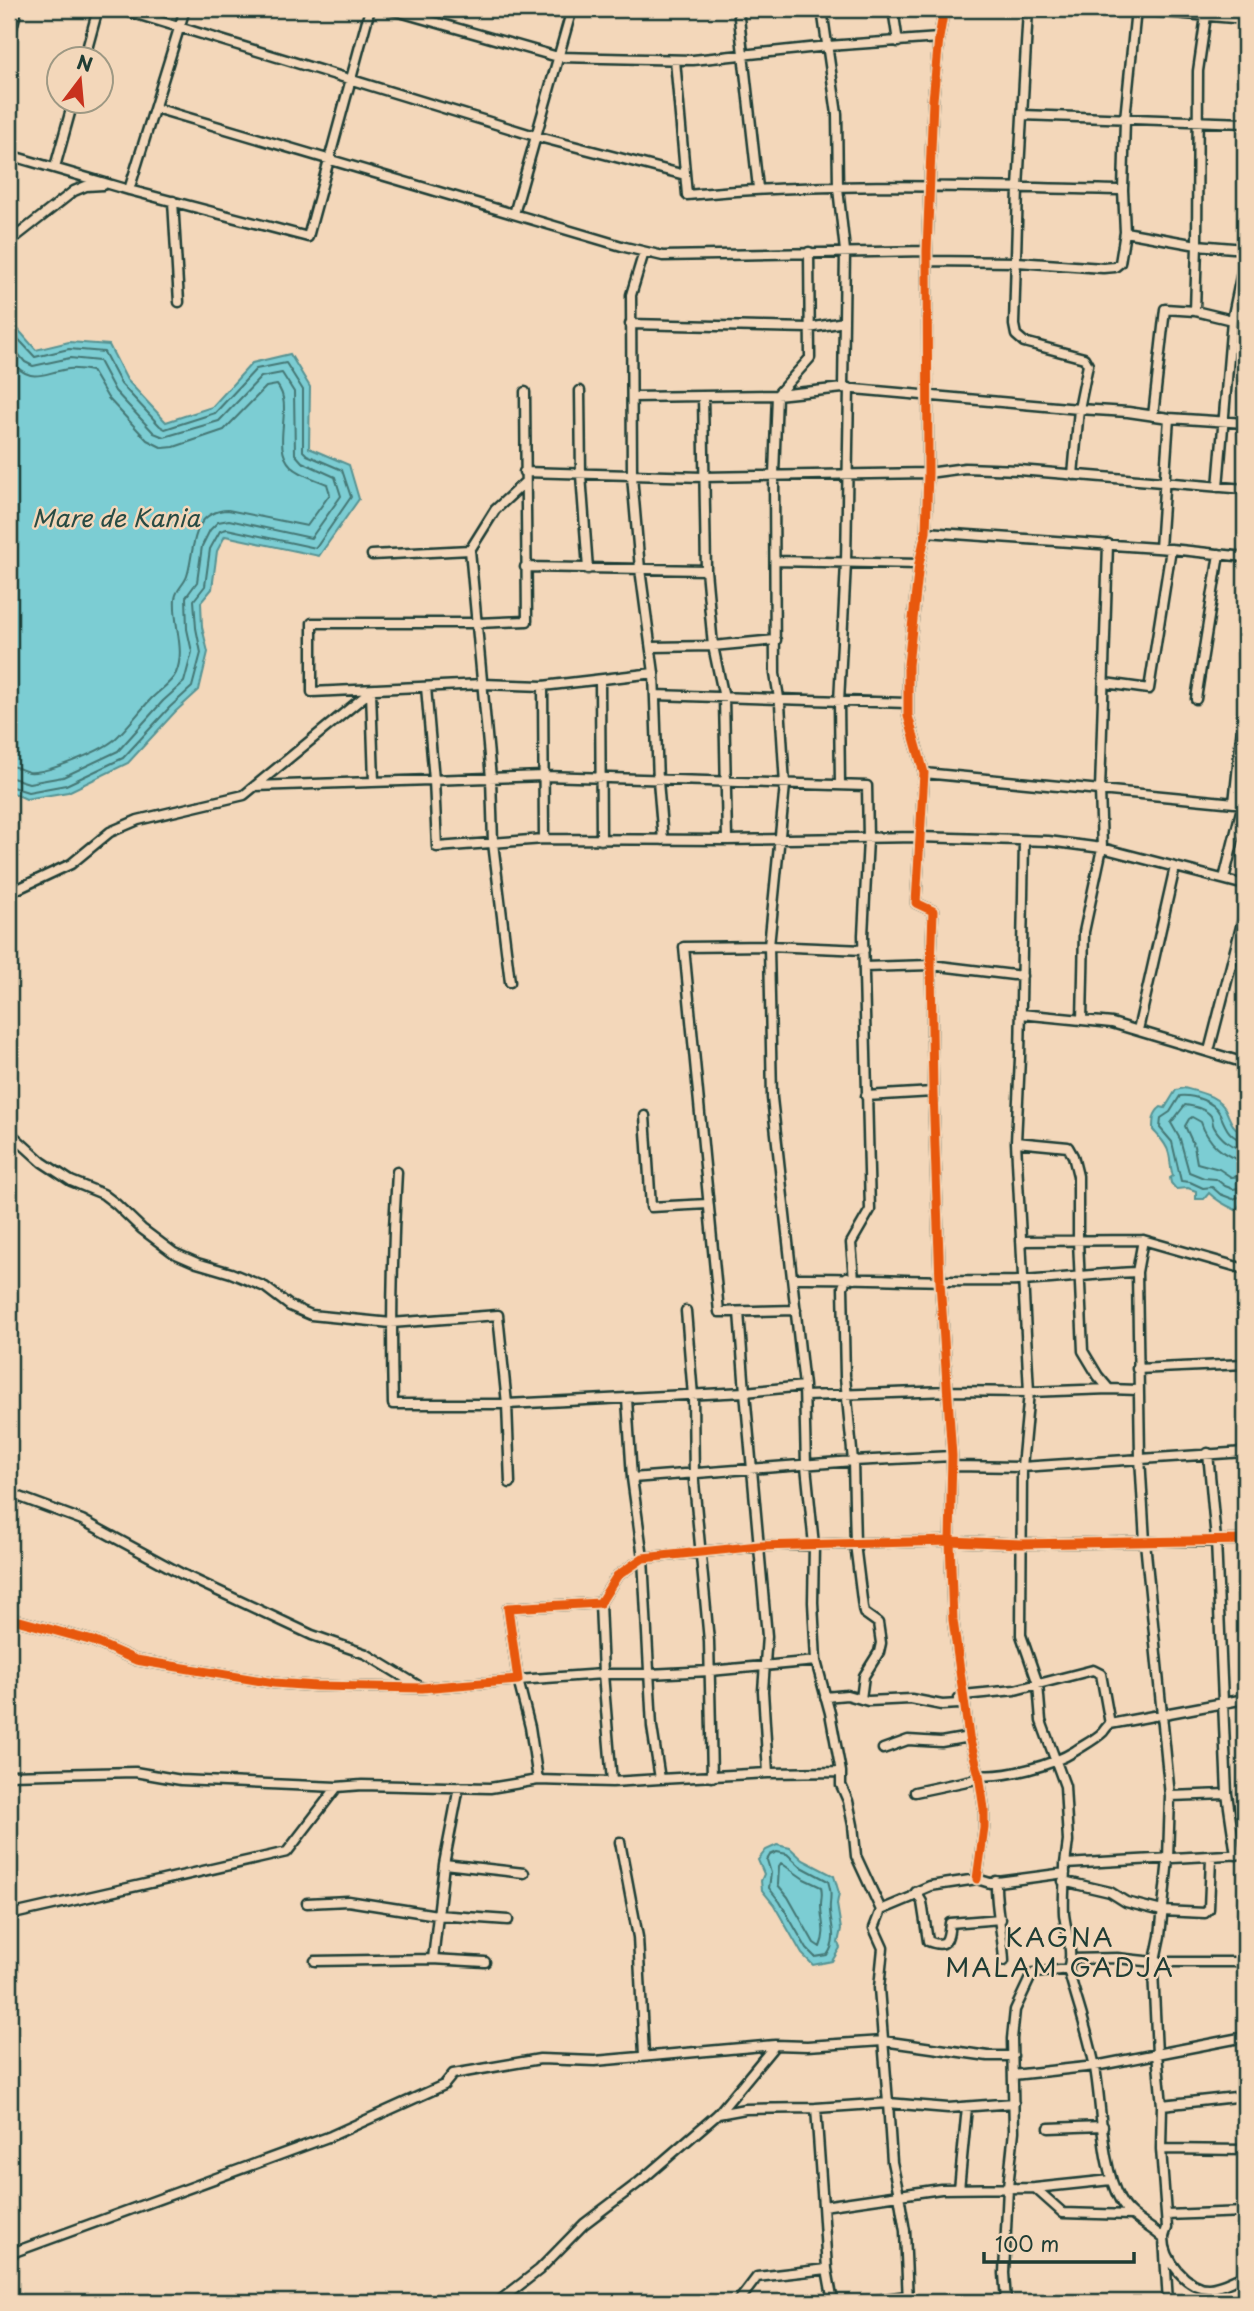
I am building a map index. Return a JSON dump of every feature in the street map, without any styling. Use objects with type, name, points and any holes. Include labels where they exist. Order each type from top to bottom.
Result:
[{"type":"street","points":[[9,39],[17,9]]},
{"type":"street","points":[[88,46],[98,9]]},
{"type":"street","points":[[120,9],[535,136],[685,175]]},
{"type":"street","points":[[129,190],[185,9]]},
{"type":"street","points":[[9,155],[308,237],[370,9]]},
{"type":"street","points":[[389,9],[558,57],[694,60],[939,38]]},
{"type":"street","points":[[514,214],[572,9]]},
{"type":"street","points":[[738,9],[758,188]]},
{"type":"street","points":[[822,9],[837,114],[838,188],[845,251],[848,474],[839,702],[840,785]]},
{"type":"street","points":[[893,9],[898,42]]},
{"type":"street","points":[[944,9],[939,38],[929,186],[926,532],[910,636],[907,703],[924,773],[916,903],[933,911],[933,1092],[940,1282],[953,1466],[950,1541],[953,1619],[969,1737],[979,1775],[984,1828],[977,1879]]},
{"type":"street","points":[[1028,9],[1014,325],[1016,335],[1024,342],[1084,358],[1088,366],[1079,409],[1073,475]]},
{"type":"street","points":[[1126,9],[1245,19]]},
{"type":"street","points":[[927,261],[1017,261],[1103,268],[1115,267],[1121,261],[1125,232],[1125,119],[1136,10]]},
{"type":"street","points":[[1195,311],[1198,71],[1206,16]]},
{"type":"street","points":[[675,60],[687,195],[758,188],[929,186],[1124,190]]},
{"type":"street","points":[[155,108],[663,256],[927,251]]},
{"type":"street","points":[[1022,115],[1245,123]]},
{"type":"street","points":[[55,167],[69,116]]},
{"type":"street","points":[[9,242],[80,187],[101,185],[129,190]]},
{"type":"street","points":[[173,201],[179,302]]},
{"type":"street","points":[[1125,232],[1197,245],[1245,249]]},
{"type":"street","points":[[644,251],[631,295],[632,476],[640,569],[654,673],[663,840]]},
{"type":"street","points":[[809,252],[810,358],[777,395],[774,475],[775,674],[785,785],[769,946],[772,1098],[805,1391],[806,1466],[814,1545],[816,1661],[841,1772],[841,1785],[848,1801],[853,1825],[856,1856],[880,1910],[874,1928],[883,1948],[879,1988],[892,2162],[905,2231],[908,2299],[861,2302]]},
{"type":"street","points":[[1218,487],[1232,320],[1245,257]]},
{"type":"street","points":[[1153,416],[1165,309],[1195,311],[1232,320]]},
{"type":"street","points":[[630,324],[809,328],[844,322]]},
{"type":"street","points":[[632,397],[777,395],[846,388],[1245,423]]},
{"type":"street","points":[[580,391],[581,475],[588,569]]},
{"type":"street","points":[[525,392],[527,621],[312,623],[312,692],[483,684],[543,686],[654,673]]},
{"type":"street","points":[[703,396],[706,570],[713,646],[724,698],[727,840]]},
{"type":"street","points":[[1160,548],[1169,418]]},
{"type":"street","points":[[524,472],[703,477],[928,473],[965,468],[1245,489]]},
{"type":"street","points":[[510,982],[494,843],[491,778],[470,550],[495,510],[524,483]]},
{"type":"street","points":[[926,532],[1160,548],[1245,558]]},
{"type":"street","points":[[1082,1020],[1084,932],[1102,848],[1100,790],[1108,544]]},
{"type":"street","points":[[1105,683],[1149,689],[1171,549]]},
{"type":"street","points":[[372,555],[470,550]]},
{"type":"street","points":[[1196,699],[1219,554]]},
{"type":"street","points":[[775,561],[919,564]]},
{"type":"street","points":[[525,567],[706,570]]},
{"type":"street","points":[[651,647],[713,646],[776,640]]},
{"type":"street","points":[[600,680],[601,840]]},
{"type":"street","points":[[543,686],[544,839]]},
{"type":"street","points":[[426,687],[437,847],[544,839],[919,837],[1048,841],[1102,848],[1245,886]]},
{"type":"street","points":[[371,691],[374,782]]},
{"type":"street","points":[[9,893],[71,864],[110,832],[119,828],[151,817],[244,795],[371,691]]},
{"type":"street","points":[[655,695],[907,703]]},
{"type":"street","points":[[1224,879],[1241,803],[1245,698]]},
{"type":"street","points":[[924,773],[1241,803]]},
{"type":"street","points":[[255,786],[544,776],[867,786],[864,967],[870,1210],[851,1243],[850,1278],[844,1287],[844,1300],[855,1544],[864,1613],[878,1623],[881,1643],[879,1652],[864,1676],[860,1699]]},
{"type":"street","points":[[1024,841],[1016,1142],[1029,1392],[1022,1467],[1021,1635],[1038,1685],[1041,1721],[1065,1786],[1068,1841],[1064,1914],[1070,1959],[1068,1969],[1095,2066],[1111,2180],[1120,2202],[1131,2215],[1154,2229],[1164,2239],[1170,2259],[1180,2274],[1194,2286],[1211,2288],[1245,2276]]},
{"type":"street","points":[[1138,1030],[1175,867]]},
{"type":"street","points":[[1209,1051],[1245,911]]},
{"type":"street","points":[[796,1310],[719,1312],[684,947],[769,946],[864,950]]},
{"type":"street","points":[[864,967],[931,965],[1022,976]]},
{"type":"street","points":[[1021,1014],[1112,1023],[1245,1063]]},
{"type":"street","points":[[866,1096],[933,1092]]},
{"type":"street","points":[[645,1116],[651,1206],[708,1204]]},
{"type":"street","points":[[9,1132],[42,1162],[71,1181],[116,1204],[142,1229],[174,1253],[265,1287],[290,1306],[312,1315],[390,1323],[498,1315],[507,1404],[510,1483]]},
{"type":"street","points":[[1016,1142],[1069,1147],[1073,1156],[1078,1176],[1083,1351],[1109,1389]]},
{"type":"street","points":[[397,1172],[390,1323],[393,1404],[507,1404],[745,1392],[805,1391],[848,1395],[949,1391],[1138,1390]]},
{"type":"street","points":[[1021,1241],[1143,1240],[1245,1269]]},
{"type":"street","points":[[1143,1240],[1137,1272],[1140,1457],[1145,1542],[1170,1796],[1168,1859],[1154,1962],[1157,2054],[1162,2105],[1161,2149],[1167,2228],[1164,2239],[1168,2302]]},
{"type":"street","points":[[793,1278],[1022,1281],[1137,1272]]},
{"type":"street","points":[[686,1311],[694,1473],[710,1671],[712,1777]]},
{"type":"street","points":[[739,1312],[767,1636],[762,1690],[768,1773]]},
{"type":"street","points":[[1137,1369],[1245,1364]]},
{"type":"street","points":[[626,1399],[632,1478],[643,1558],[652,1727],[660,1779]]},
{"type":"street","points":[[953,1466],[1022,1467],[1245,1452]]},
{"type":"street","points":[[880,1910],[912,1897],[916,1892],[930,1886],[977,1879],[990,1883],[1168,1859],[1241,1854],[1227,1794],[1216,1541],[1208,1453]]},
{"type":"street","points":[[632,1478],[952,1456]]},
{"type":"street","points":[[9,1493],[82,1520],[182,1574],[312,1635],[366,1654],[422,1688]]},
{"type":"street","points":[[612,1782],[600,1603],[617,1576],[643,1558],[759,1546],[950,1541],[1021,1544],[1245,1540]]},
{"type":"street","points":[[538,1780],[530,1727],[518,1680],[508,1608],[600,1603]]},
{"type":"street","points":[[9,1618],[93,1642],[136,1660],[274,1683],[316,1686],[422,1688],[603,1674],[710,1671],[816,1661]]},
{"type":"street","points":[[825,1697],[847,1695],[886,1702],[911,1699],[952,1706],[959,1704],[959,1698],[963,1695],[1009,1692],[1093,1670],[1101,1674],[1110,1724]]},
{"type":"street","points":[[915,1792],[972,1780],[979,1775],[995,1777],[1056,1761],[1078,1749],[1110,1724],[1245,1699]]},
{"type":"street","points":[[883,1748],[908,1740],[941,1742],[969,1737]]},
{"type":"street","points":[[9,1775],[135,1772],[181,1780],[337,1787],[362,1785],[490,1788],[538,1780],[612,1782],[768,1773],[841,1772]]},
{"type":"street","points":[[9,1915],[287,1852],[337,1787]]},
{"type":"street","points":[[433,1959],[444,1864],[459,1787]]},
{"type":"street","points":[[1170,1796],[1227,1794]]},
{"type":"street","points":[[621,1842],[638,1937],[644,2055]]},
{"type":"street","points":[[1065,1872],[1126,1902],[1162,1912],[1208,1912],[1211,1858]]},
{"type":"street","points":[[444,1864],[524,1873]]},
{"type":"street","points":[[996,1881],[995,1903],[1000,1919],[1004,1961]]},
{"type":"street","points":[[916,1892],[922,1902],[928,1941],[938,1945],[944,1943],[950,1935],[950,1923],[1000,1919]]},
{"type":"street","points":[[307,1903],[348,1901],[438,1915],[508,1920]]},
{"type":"street","points":[[315,1961],[433,1959],[485,1962]]},
{"type":"street","points":[[1070,1959],[1236,1962],[1245,1965]]},
{"type":"street","points":[[1006,2302],[1004,2273],[1014,2130],[1012,2039],[1015,2010],[1034,1973],[1068,1969]]},
{"type":"street","points":[[1013,2075],[1095,2066],[1245,2037]]},
{"type":"street","points":[[9,2254],[331,2136],[444,2085],[453,2074],[540,2059],[595,2061],[775,2045],[807,2046],[883,2041],[988,2056],[1013,2056]]},
{"type":"street","points":[[498,2302],[539,2270],[584,2224],[638,2183],[718,2114],[775,2045]]},
{"type":"street","points":[[1162,2105],[1245,2096]]},
{"type":"street","points":[[718,2114],[745,2109],[888,2103],[967,2107],[1014,2103]]},
{"type":"street","points":[[959,2189],[967,2107]]},
{"type":"street","points":[[816,2108],[827,2269],[833,2302]]},
{"type":"street","points":[[1049,2128],[1102,2126]]},
{"type":"street","points":[[1161,2149],[1245,2150]]},
{"type":"street","points":[[823,2206],[941,2189],[1035,2188],[1111,2180]]},
{"type":"street","points":[[1035,2188],[1063,2213],[1131,2215]]},
{"type":"street","points":[[1166,2215],[1245,2212]]},
{"type":"street","points":[[738,2302],[757,2277],[827,2269]]},
{"type":"water","name":"Mare de Kania","points":[[9,319],[36,350],[69,342],[109,345],[127,380],[166,422],[212,407],[252,363],[290,354],[310,387],[309,448],[349,465],[359,499],[319,556],[225,536],[217,551],[212,589],[201,602],[202,627],[208,652],[199,690],[128,763],[68,792],[26,799],[9,791]]},
{"type":"water","points":[[1184,1088],[1203,1093],[1220,1102],[1235,1127],[1243,1134],[1245,1132],[1245,1199],[1236,1210],[1209,1193],[1204,1199],[1196,1199],[1196,1191],[1188,1188],[1176,1189],[1171,1183],[1170,1178],[1173,1176],[1169,1154],[1165,1144],[1153,1130],[1153,1120],[1156,1112],[1161,1107],[1165,1108],[1176,1090]]},
{"type":"water","points":[[777,1845],[790,1848],[803,1860],[834,1876],[839,1893],[837,1904],[841,1929],[838,1943],[840,1948],[832,1961],[813,1965],[802,1954],[774,1905],[762,1890],[761,1881],[764,1874],[758,1860],[766,1850]]},
{"type":"cycle path","points":[[944,9],[933,100],[927,251],[926,532],[919,564],[908,665],[908,716],[924,773],[916,903],[933,911],[933,1092],[940,1282],[952,1456],[950,1541],[953,1620],[969,1737],[984,1809],[977,1879]]},
{"type":"cycle path","points":[[9,1618],[93,1641],[136,1660],[274,1683],[422,1688],[518,1680],[508,1608],[600,1603],[617,1576],[643,1558],[759,1546],[950,1541],[1021,1544],[1245,1540]]},
{"type":"district","name":"KAGNA MALAM GADJA","points":[[1060,1951]]}]
